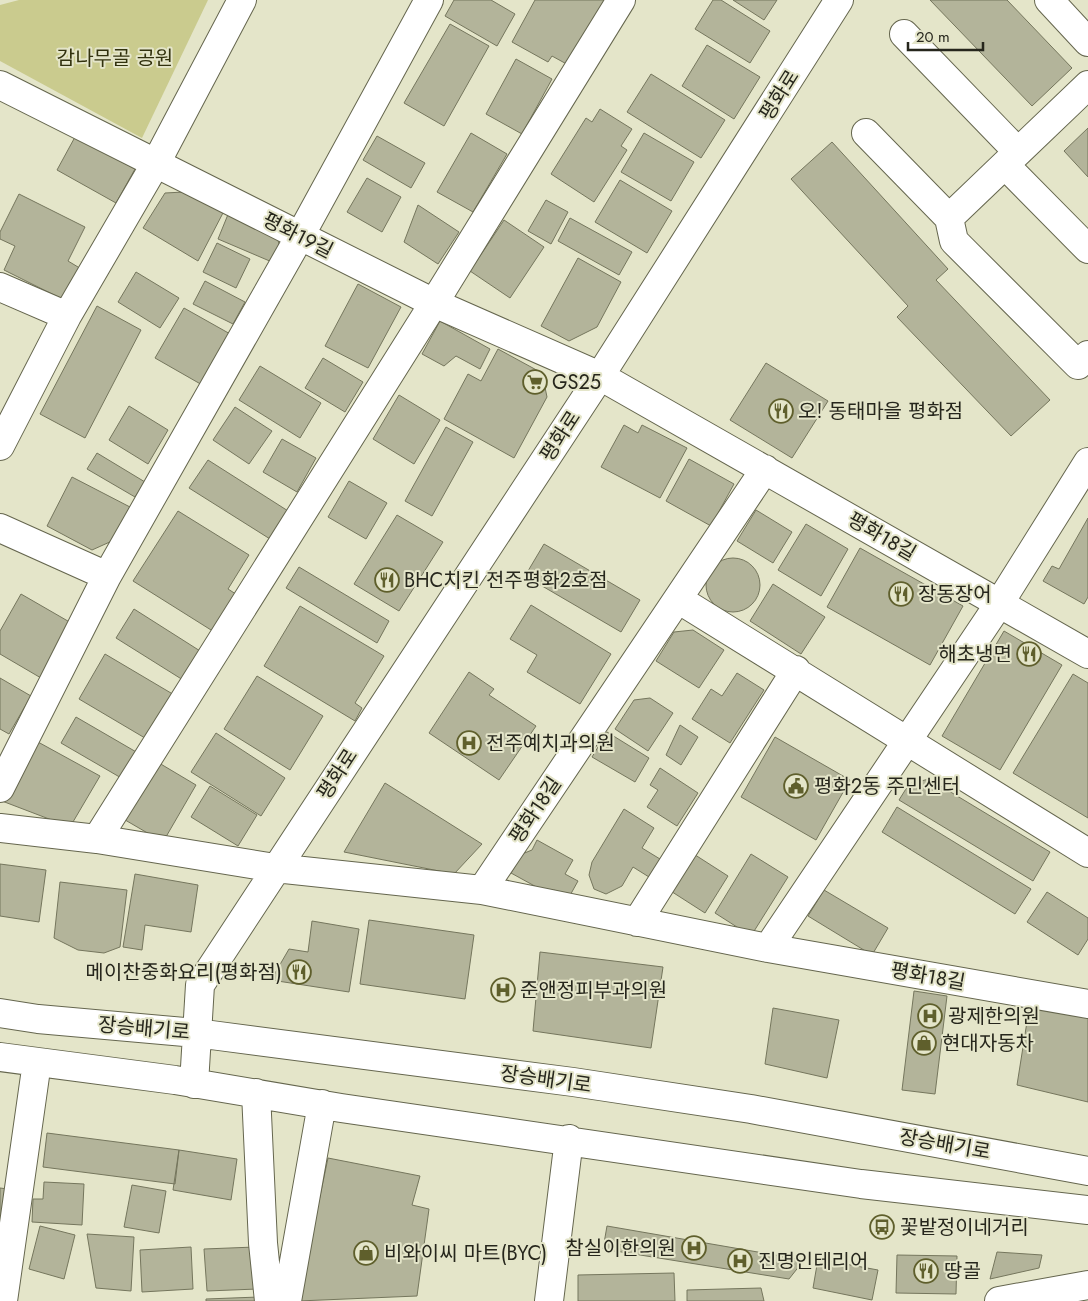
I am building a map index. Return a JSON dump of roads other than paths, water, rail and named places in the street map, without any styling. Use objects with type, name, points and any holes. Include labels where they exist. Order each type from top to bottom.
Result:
[{"type":"street","points":[[0,446],[67,316],[156,164],[242,0]]},
{"type":"street","points":[[0,788],[107,576],[300,236],[429,0]]},
{"type":"street","points":[[97,839],[434,303],[621,0]]},
{"type":"street","name":"평화로","points":[[194,1084],[200,985],[275,868],[600,376],[839,0]]},
{"type":"street","points":[[1050,1],[1088,42]]},
{"type":"street","points":[[904,34],[1088,249]]},
{"type":"street","name":"평화19길","points":[[0,85],[434,303],[600,376]]},
{"type":"street","points":[[949,218],[1088,85]]},
{"type":"street","points":[[866,133],[949,218],[954,241],[1078,365],[1088,355]]},
{"type":"street","points":[[0,287],[67,316]]},
{"type":"street","name":"평화18길","points":[[600,376],[1088,654]]},
{"type":"street","points":[[768,948],[999,604],[1088,462]]},
{"type":"street","name":"평화18길","points":[[765,469],[482,890],[768,948],[1088,1004]]},
{"type":"street","points":[[0,528],[107,576]]},
{"type":"street","points":[[678,599],[796,670],[1088,853]]},
{"type":"street","points":[[638,922],[796,670]]},
{"type":"street","points":[[0,828],[97,839],[275,868],[482,890]]},
{"type":"street","name":"장승배기로","points":[[0,1012],[38,1020],[196,1032],[574,1082],[751,1109],[1088,1170]]},
{"type":"street","points":[[0,1056],[569,1139],[861,1184],[1088,1210]]},
{"type":"street","points":[[3,1301],[37,1062]]},
{"type":"street","points":[[256,1094],[263,1243],[269,1301]]},
{"type":"street","points":[[287,1301],[322,1104]]},
{"type":"street","points":[[549,1301],[569,1139]]},
{"type":"street","points":[[998,1301],[1088,1284]]},
{"type":"place","name":"GS25","points":[[535,382]]},
{"type":"place","name":"오! 동태마을 평화점","points":[[781,411]]},
{"type":"place","name":"BHC치킨 전주평화2호점","points":[[387,580]]},
{"type":"place","name":"장동장어","points":[[901,594]]},
{"type":"place","name":"해초냉면","points":[[1029,654]]},
{"type":"place","name":"전주예치과의원","points":[[469,743]]},
{"type":"place","name":"평화2동 주민센터","points":[[796,786]]},
{"type":"place","name":"메이찬중화요리(평화점)","points":[[299,972]]},
{"type":"place","name":"준앤정피부과의원","points":[[503,990]]},
{"type":"place","name":"광제한의원","points":[[930,1016]]},
{"type":"place","name":"현대자동차","points":[[924,1043]]},
{"type":"place","name":"꽃밭정이네거리","points":[[882,1227]]},
{"type":"place","name":"참실이한의원","points":[[694,1248]]},
{"type":"place","name":"비와이씨 마트(BYC)","points":[[366,1253]]},
{"type":"place","name":"진명인테리어","points":[[740,1261]]},
{"type":"place","name":"땅골","points":[[926,1271]]},
{"type":"park label","name":"감나무골 공원","points":[[115,58]]}]
